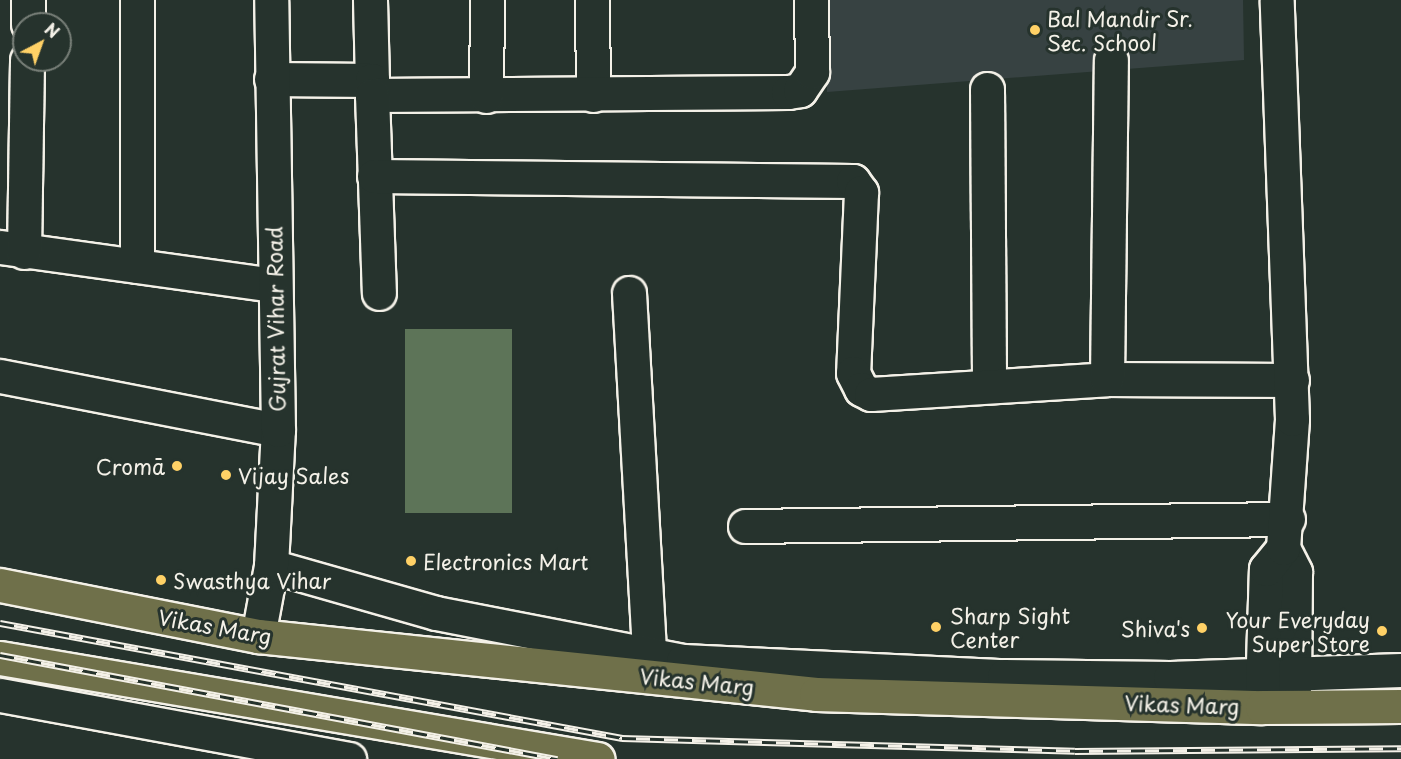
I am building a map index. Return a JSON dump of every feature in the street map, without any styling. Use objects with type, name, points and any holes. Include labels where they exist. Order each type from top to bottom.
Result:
[{"type":"main road","name":"Vikas Marg","points":[[0,585],[258,636],[816,694],[1262,707],[1401,706]]},
{"type":"main road","points":[[0,658],[556,755],[598,759]]},
{"type":"street","points":[[137,0],[137,267]]},
{"type":"street","name":"Gujrat Vihar Road","points":[[258,636],[271,566],[278,430],[271,0]]},
{"type":"street","points":[[370,0],[374,176],[380,293]]},
{"type":"street","points":[[486,96],[487,0]]},
{"type":"street","points":[[592,0],[593,95]]},
{"type":"street","points":[[271,79],[486,96],[800,90],[812,72],[811,0]]},
{"type":"street","points":[[1277,0],[1292,380],[1285,533],[1266,569],[1278,672],[1294,707]]},
{"type":"street","points":[[1107,379],[1111,60]]},
{"type":"street","points":[[26,72],[12,249],[274,285]]},
{"type":"street","points":[[987,89],[989,384]]},
{"type":"street","points":[[374,176],[853,181],[861,192],[854,381],[871,394],[989,384],[1107,379],[1292,380]]},
{"type":"street","points":[[629,293],[649,654]]},
{"type":"street","points":[[0,376],[278,430]]},
{"type":"street","points":[[745,526],[1285,533]]},
{"type":"street","points":[[271,566],[436,613],[706,663],[992,676],[1170,678],[1278,672],[1401,670]]},
{"type":"street","points":[[1262,707],[1278,672]]},
{"type":"street","points":[[0,695],[349,759]]},
{"type":"shaded area","name":"Bal Mandir Sr. Sec. School","points":[[826,0],[1243,0],[1244,60],[827,92]]},
{"type":"green space","points":[[405,329],[512,329],[512,513],[405,513]]},
{"type":"railway","points":[[0,623],[622,738],[1075,751],[1401,748]]},
{"type":"railway","points":[[0,655],[557,759]]},
{"type":"place","name":"Bal Mandir Sr. Sec. School","points":[[1035,30]]},
{"type":"place","name":"Cromā","points":[[177,466]]},
{"type":"place","name":"Vijay Sales","points":[[226,475]]},
{"type":"place","name":"Electronics Mart","points":[[411,561]]},
{"type":"place","name":"Swasthya Vihar","points":[[161,580]]},
{"type":"place","name":"Sharp Sight Center","points":[[936,627]]},
{"type":"place","name":"Shiva's","points":[[1202,628]]},
{"type":"place","name":"Your Everyday Super Store","points":[[1382,631]]}]
